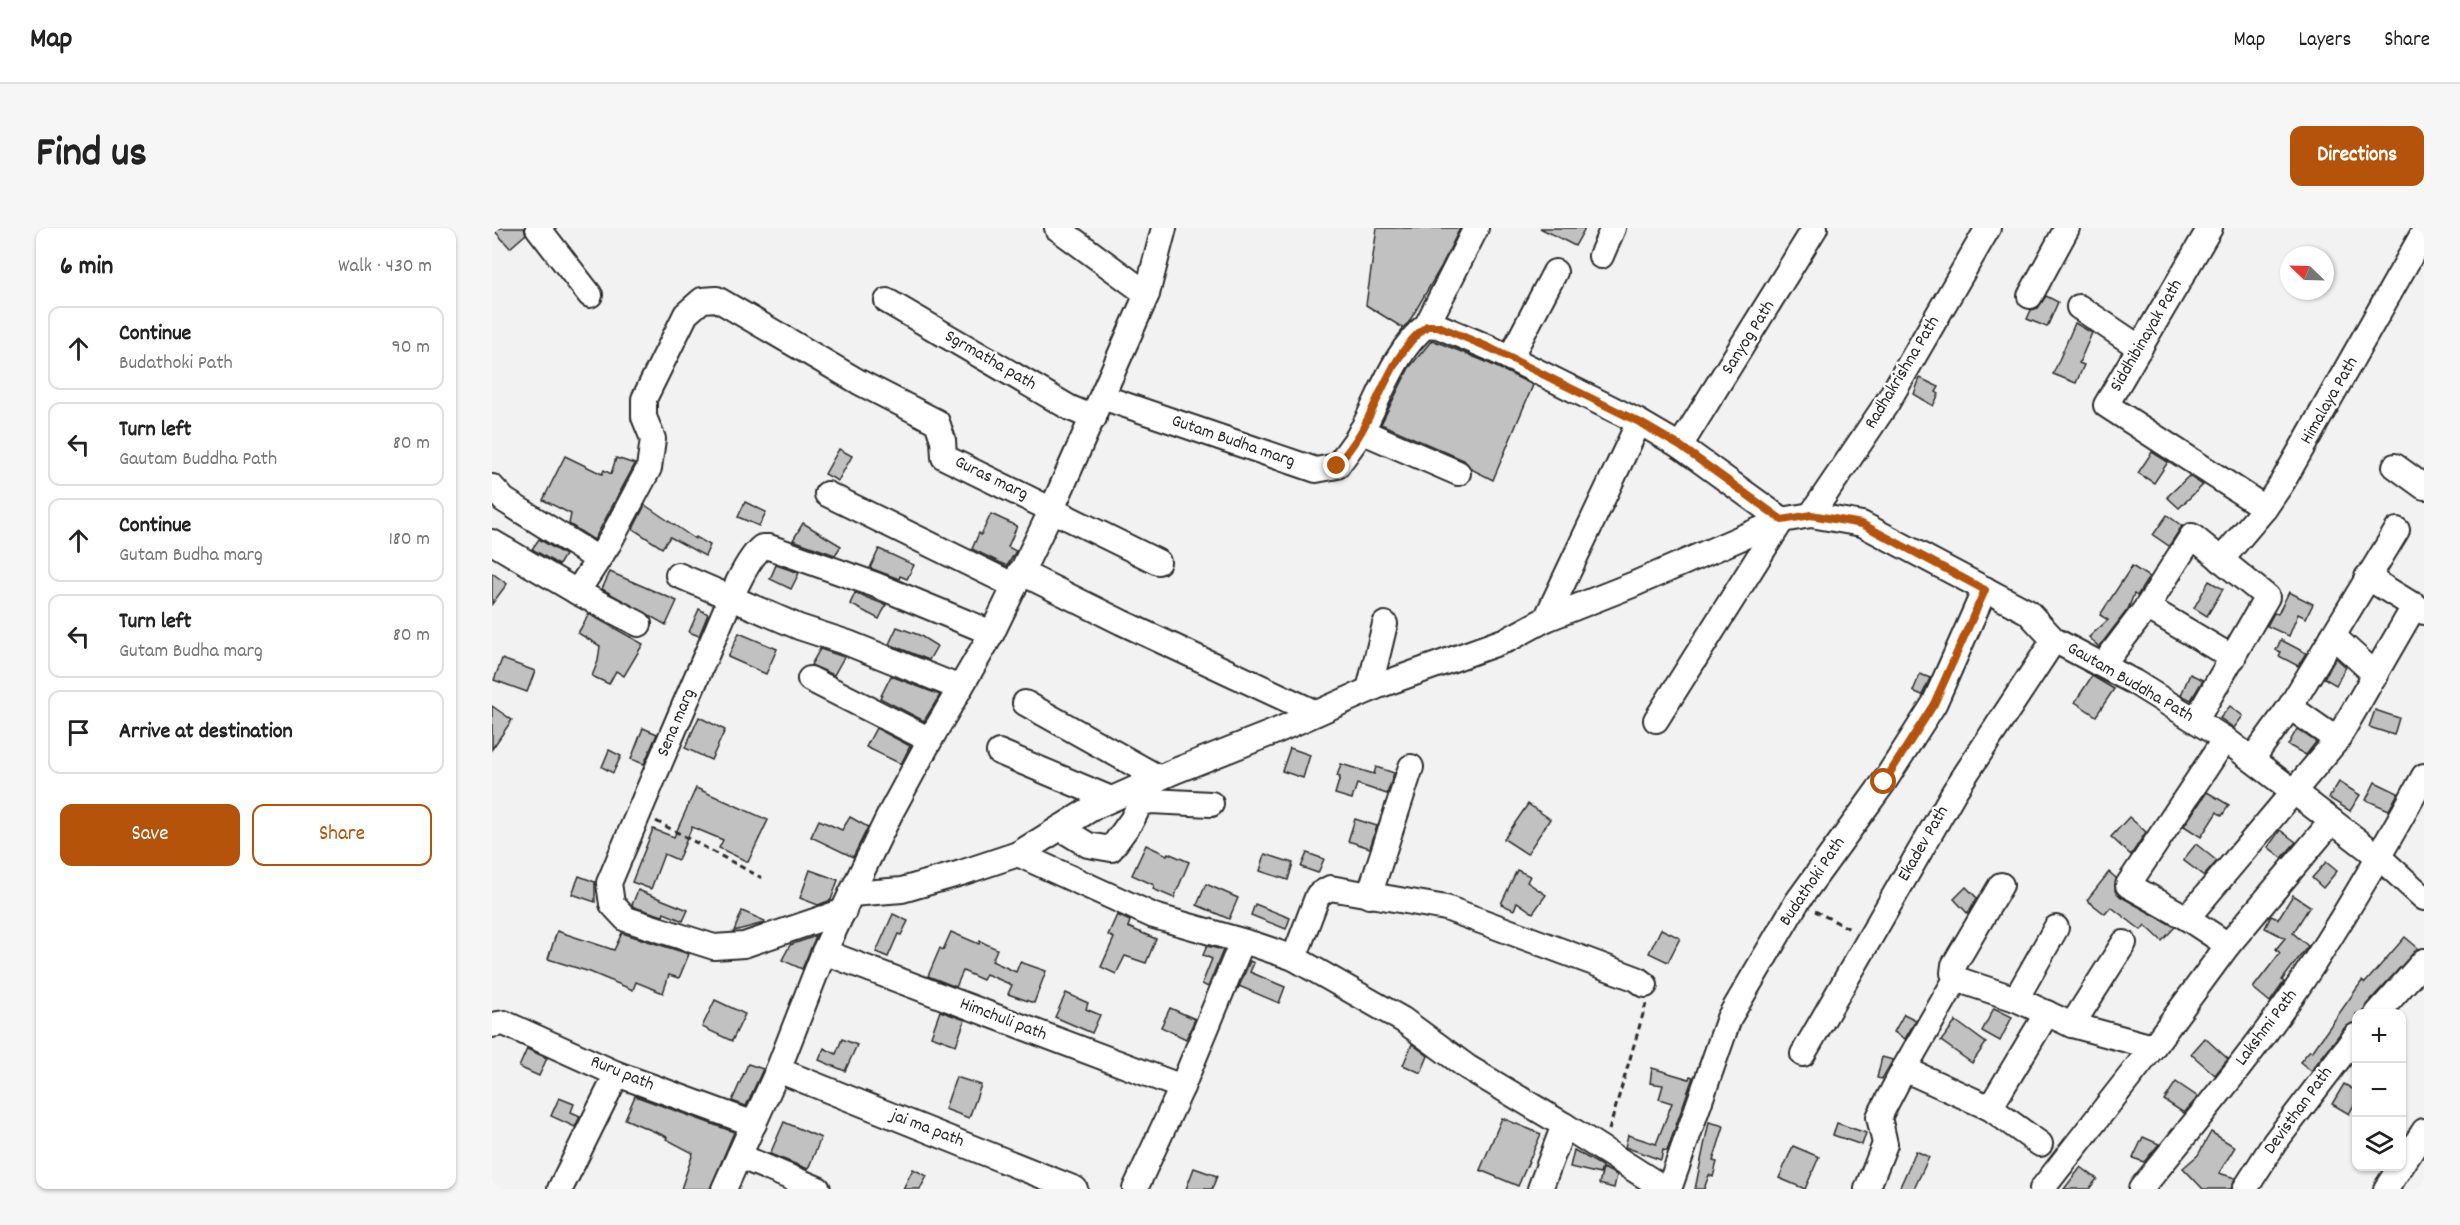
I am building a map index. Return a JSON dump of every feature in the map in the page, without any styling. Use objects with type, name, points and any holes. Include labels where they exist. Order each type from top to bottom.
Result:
[{"type":"street","points":[[538,228],[590,295]]},
{"type":"street","points":[[1057,228],[1148,294]]},
{"type":"street","points":[[724,1189],[778,1070],[824,952],[847,903],[930,740],[993,633],[1052,509],[1148,294],[1164,228]]},
{"type":"street","name":"Gutam Budha marg","points":[[1098,408],[1316,470],[1337,466],[1361,431],[1414,335],[1427,326],[1476,228]]},
{"type":"street","points":[[1601,256],[1613,228]]},
{"type":"street","name":"Sanyog Path","points":[[1680,446],[1815,228]]},
{"type":"street","name":"Radhakrishna Path","points":[[1811,515],[1887,403],[1988,228]]},
{"type":"street","points":[[2030,296],[2067,228]]},
{"type":"street","name":"Siddhibinayak Path","points":[[2210,228],[2106,405],[2265,508]]},
{"type":"street","name":"Himalaya Path","points":[[2221,560],[2265,508],[2282,483],[2424,232]]},
{"type":"street","points":[[1510,358],[1555,272]]},
{"type":"street","name":"Guras marg","points":[[598,559],[649,468],[653,439],[644,417],[644,399],[686,314],[702,300],[717,298],[859,382],[937,422],[944,440],[944,457],[1052,509]]},
{"type":"street","name":"Sgrmatha path","points":[[887,301],[1070,408],[1098,408]]},
{"type":"street","points":[[2079,307],[2140,348]]},
{"type":"street","points":[[1427,326],[1438,326],[1510,358],[1639,422],[1680,446],[1782,520],[1811,515]]},
{"type":"street","points":[[1546,619],[1639,422]]},
{"type":"street","points":[[1361,431],[1458,473]]},
{"type":"street","points":[[2395,466],[2424,486]]},
{"type":"street","points":[[492,487],[504,500],[598,559],[577,592]]},
{"type":"street","points":[[827,494],[1017,579],[1120,622],[1316,713]]},
{"type":"street","points":[[1052,509],[1158,562]]},
{"type":"street","name":"Gautam Buddha Path","points":[[1811,515],[1862,524],[2028,612],[2054,640],[2103,666],[2225,739],[2379,857],[2424,898]]},
{"type":"street","points":[[1656,720],[1782,520]]},
{"type":"street","name":"Sena marg","points":[[993,633],[876,585],[769,547],[762,547],[754,552],[732,597],[609,883],[612,904],[626,919],[714,947],[744,945],[847,903],[902,890],[1018,854],[1111,799],[1159,778],[1369,690],[1509,639],[1546,619],[1632,585],[1782,520]]},
{"type":"street","points":[[2252,759],[2290,707],[2397,530]]},
{"type":"street","points":[[2103,666],[2147,607],[2192,536],[2267,597],[2196,720]]},
{"type":"street","points":[[492,542],[577,592],[639,624]]},
{"type":"street","points":[[678,575],[799,627],[848,643],[960,688]]},
{"type":"street","points":[[2187,918],[2337,740],[2419,608],[2367,577]]},
{"type":"street","name":"Budathoki Path","points":[[1667,1189],[1729,1018],[1797,902],[1884,782],[1934,704],[1985,590]]},
{"type":"street","points":[[2147,607],[2233,658]]},
{"type":"street","points":[[1369,690],[1385,624]]},
{"type":"street","points":[[2333,636],[2376,675]]},
{"type":"street","name":"Ekadev Path","points":[[1803,1054],[1954,792],[2054,640]]},
{"type":"street","points":[[810,679],[930,740]]},
{"type":"street","points":[[1025,704],[1159,778]]},
{"type":"street","points":[[2290,707],[2337,740]]},
{"type":"street","points":[[2225,739],[2128,885],[2187,918],[2228,945]]},
{"type":"street","points":[[999,752],[1111,799]]},
{"type":"street","points":[[1369,896],[1411,767]]},
{"type":"street","name":"Lakshmi Path","points":[[2141,1189],[2237,1069],[2300,984],[2379,857],[2424,776]]},
{"type":"street","points":[[1060,828],[1089,845],[1111,849],[1140,804],[1150,801],[1211,804]]},
{"type":"street","points":[[2042,1189],[2153,1047],[2228,945],[2332,821]]},
{"type":"street","points":[[1018,854],[1154,916],[1294,958],[1403,1020],[1467,1067],[1667,1189]]},
{"type":"street","points":[[2001,885],[1954,965],[1953,973],[1956,979],[2016,999],[2072,1025],[2153,1047]]},
{"type":"street","points":[[1294,958],[1318,895],[1330,888],[1446,908],[1637,979],[1645,985]]},
{"type":"street","points":[[2016,999],[2056,928]]},
{"type":"street","points":[[1135,1189],[1182,1087],[1242,942]]},
{"type":"street","points":[[2072,1025],[2124,943]]},
{"type":"street","name":"Himchuli path","points":[[824,952],[1182,1087]]},
{"type":"street","points":[[2382,1009],[2424,962]]},
{"type":"street","points":[[1867,1189],[1885,1144],[1879,1117],[1956,979]]},
{"type":"street","points":[[1990,1108],[2047,1013]]},
{"type":"street","name":"Ruru path","points":[[492,1025],[504,1023],[617,1074],[754,1124]]},
{"type":"street","name":"Devisthan Path","points":[[2245,1189],[2275,1142],[2352,1041]]},
{"type":"street","points":[[1904,1069],[1990,1108],[2040,1144]]},
{"type":"street","name":"jai ma path","points":[[778,1070],[1075,1189]]},
{"type":"street","points":[[560,1189],[617,1074]]},
{"type":"street","points":[[1540,1189],[1564,1125]]},
{"type":"street","points":[[2406,1158],[2424,1131]]},
{"type":"street","points":[[739,1156],[818,1189]]},
{"type":"street","points":[[2386,1189],[2398,1171]]},
{"type":"path","points":[[639,812],[762,878]]},
{"type":"path","points":[[1797,902],[1870,939]]},
{"type":"path","points":[[1603,1149],[1648,998],[1645,985]]},
{"type":"building","points":[[492,228],[524,228],[526,234],[510,248]]},
{"type":"building","points":[[1377,228],[1460,228],[1441,267],[1409,322],[1403,328],[1366,305]]},
{"type":"building","points":[[1540,228],[1585,228],[1575,246]]},
{"type":"building","points":[[2046,296],[2058,302],[2047,327],[2027,319],[2031,310],[2038,308]]},
{"type":"building","points":[[2075,323],[2092,333],[2079,363],[2084,365],[2076,383],[2053,374]]},
{"type":"building","points":[[1432,340],[1484,361],[1533,385],[1493,480],[1471,469],[1464,460],[1381,424],[1409,368]]},
{"type":"building","points":[[1920,378],[1939,387],[1936,392],[1939,394],[1933,406],[1914,394]]},
{"type":"building","points":[[839,449],[852,456],[838,481],[825,474]]},
{"type":"building","points":[[2152,452],[2168,462],[2154,483],[2138,473]]},
{"type":"building","points":[[565,456],[602,474],[604,470],[611,474],[616,458],[635,464],[594,540],[569,524],[571,514],[543,500]]},
{"type":"building","points":[[2189,476],[2203,485],[2179,508],[2167,497]]},
{"type":"building","points":[[745,502],[766,512],[759,526],[738,517]]},
{"type":"building","points":[[645,505],[695,539],[696,537],[710,545],[705,556],[670,537],[662,548],[633,529]]},
{"type":"building","points":[[991,514],[1017,526],[1008,547],[1016,551],[1007,566],[972,549]]},
{"type":"building","points":[[2167,515],[2182,526],[2169,546],[2153,535]]},
{"type":"building","points":[[803,523],[841,546],[835,555],[793,540]]},
{"type":"building","points":[[539,539],[565,555],[559,565],[532,549]]},
{"type":"building","points":[[879,549],[914,565],[907,579],[900,576],[899,579],[870,568]]},
{"type":"building","points":[[776,565],[799,573],[791,589],[770,579]]},
{"type":"building","points":[[2132,566],[2149,577],[2137,596],[2134,594],[2128,609],[2099,647],[2089,637],[2108,620],[2100,615]]},
{"type":"building","points":[[610,572],[677,601],[666,625],[602,589]]},
{"type":"building","points":[[492,573],[507,584],[492,604]]},
{"type":"building","points":[[2209,581],[2223,589],[2207,616],[2194,608]]},
{"type":"building","points":[[2289,592],[2313,604],[2306,618],[2298,614],[2289,636],[2267,626],[2274,613],[2278,614]]},
{"type":"building","points":[[855,593],[886,605],[879,619],[850,604]]},
{"type":"building","points":[[699,609],[708,614],[699,636],[689,632]]},
{"type":"building","points":[[589,614],[643,644],[624,676],[616,671],[609,684],[592,676],[598,661],[600,646],[578,633]]},
{"type":"building","points":[[897,627],[919,635],[937,646],[929,660],[889,644]]},
{"type":"building","points":[[739,633],[777,649],[766,674],[728,657]]},
{"type":"building","points":[[2281,640],[2306,653],[2298,666],[2279,656],[2281,652],[2276,650]]},
{"type":"building","points":[[820,649],[844,657],[834,675],[811,665]]},
{"type":"building","points":[[2336,658],[2346,667],[2336,685],[2324,678]]},
{"type":"building","points":[[502,659],[535,671],[527,692],[494,680]]},
{"type":"building","points":[[1920,674],[1930,678],[1922,695],[1913,691]]},
{"type":"building","points":[[2190,674],[2203,680],[2191,700],[2181,695]]},
{"type":"building","points":[[891,676],[940,695],[924,721],[880,698]]},
{"type":"building","points":[[2092,676],[2114,689],[2096,716],[2075,702]]},
{"type":"building","points":[[492,706],[512,720],[492,749]]},
{"type":"building","points":[[2230,706],[2243,716],[2234,728],[2220,718]]},
{"type":"building","points":[[2375,710],[2399,718],[2394,735],[2369,727]]},
{"type":"building","points":[[699,717],[725,730],[711,760],[685,748]]},
{"type":"building","points":[[643,728],[657,734],[644,764],[631,759]]},
{"type":"building","points":[[876,728],[910,746],[901,764],[866,747]]},
{"type":"building","points":[[2297,729],[2316,742],[2306,755],[2288,745]]},
{"type":"building","points":[[1290,748],[1310,755],[1303,778],[1282,771]]},
{"type":"building","points":[[609,750],[621,756],[613,773],[602,767]]},
{"type":"building","points":[[1341,764],[1374,774],[1376,767],[1394,773],[1387,794],[1357,784],[1352,799],[1335,794]]},
{"type":"building","points":[[2339,782],[2360,795],[2350,811],[2329,798]]},
{"type":"building","points":[[2375,782],[2398,793],[2389,810],[2366,800]]},
{"type":"building","points":[[696,788],[768,820],[748,862],[719,848],[723,840],[692,827],[678,860],[664,854],[651,889],[632,882],[653,829],[674,837]]},
{"type":"building","points":[[2207,792],[2229,805],[2222,816],[2217,812],[2201,837],[2184,826]]},
{"type":"building","points":[[1528,804],[1550,819],[1527,854],[1504,839]]},
{"type":"building","points":[[850,817],[868,827],[853,857],[811,837],[819,820],[842,830]]},
{"type":"building","points":[[2129,817],[2146,832],[2131,855],[2111,837]]},
{"type":"building","points":[[1355,819],[1377,826],[1370,848],[1348,841]]},
{"type":"building","points":[[2280,830],[2296,842],[2282,858],[2268,847]]},
{"type":"building","points":[[2196,844],[2217,861],[2204,876],[2183,860]]},
{"type":"building","points":[[1146,845],[1189,862],[1174,898],[1153,889],[1154,885],[1132,875]]},
{"type":"building","points":[[1307,853],[1324,859],[1318,873],[1301,867]]},
{"type":"building","points":[[1265,854],[1293,863],[1288,880],[1260,871]]},
{"type":"building","points":[[2326,862],[2337,871],[2323,888],[2312,878]]},
{"type":"building","points":[[810,870],[838,880],[831,900],[818,905],[800,898]]},
{"type":"building","points":[[1517,870],[1530,876],[1527,882],[1546,895],[1533,913],[1517,902],[1514,910],[1501,904]]},
{"type":"building","points":[[2109,872],[2116,878],[2115,891],[2121,897],[2175,927],[2162,941],[2145,925],[2141,930],[2111,907],[2105,914],[2087,900]]},
{"type":"building","points":[[579,876],[595,882],[595,902],[572,894]]},
{"type":"building","points":[[1206,884],[1238,898],[1229,919],[1197,905]]},
{"type":"building","points":[[1966,887],[1977,898],[1968,914],[1954,899]]},
{"type":"building","points":[[638,890],[688,910],[683,921],[664,913],[663,916],[634,907],[632,905]]},
{"type":"building","points":[[2293,895],[2310,906],[2293,933],[2308,946],[2282,980],[2284,982],[2270,1002],[2253,988],[2280,953],[2276,949],[2285,938],[2265,928],[2271,916],[2278,919]]},
{"type":"building","points":[[1255,904],[1290,918],[1286,929],[1251,915]]},
{"type":"building","points":[[742,911],[765,921],[734,931]]},
{"type":"building","points":[[893,914],[908,921],[901,935],[898,934],[888,957],[876,952]]},
{"type":"building","points":[[1117,915],[1130,921],[1128,927],[1156,939],[1146,963],[1125,956],[1116,974],[1101,967],[1114,938],[1108,935]]},
{"type":"building","points":[[1661,929],[1680,938],[1668,962],[1649,953]]},
{"type":"building","points":[[557,931],[614,950],[622,933],[689,954],[679,978],[669,975],[663,993],[636,982],[633,990],[590,972],[548,959]]},
{"type":"building","points":[[951,932],[997,949],[992,961],[1016,972],[1020,962],[1046,971],[1034,1003],[1008,994],[1012,985],[986,974],[983,980],[963,971],[956,987],[928,976],[940,948],[943,950]]},
{"type":"building","points":[[816,936],[802,969],[782,960],[790,945]]},
{"type":"building","points":[[2405,937],[2418,948],[2365,1009],[2352,1009],[2352,1024],[2345,1027],[2311,1071],[2300,1062],[2310,1050],[2312,1052],[2362,981],[2365,983]]},
{"type":"building","points":[[1207,946],[1223,950],[1208,987],[1202,984],[1212,959],[1203,955]]},
{"type":"building","points":[[1250,961],[1254,963],[1250,972],[1285,987],[1279,1003],[1239,986]]},
{"type":"building","points":[[1066,993],[1088,1003],[1086,1009],[1100,1015],[1092,1033],[1055,1017]]},
{"type":"building","points":[[715,1000],[745,1014],[732,1041],[702,1027]]},
{"type":"building","points":[[1170,1008],[1195,1019],[1186,1039],[1161,1027]]},
{"type":"building","points":[[1994,1008],[2012,1017],[2000,1041],[1982,1031]]},
{"type":"building","points":[[940,1011],[965,1020],[956,1045],[931,1036]]},
{"type":"building","points":[[1904,1014],[1916,1020],[1905,1039],[1894,1032]]},
{"type":"building","points":[[1956,1021],[1986,1043],[1972,1063],[1941,1041]]},
{"type":"building","points":[[2205,1038],[2228,1059],[2215,1075],[2191,1054]]},
{"type":"building","points":[[842,1039],[857,1045],[845,1071],[819,1060],[824,1048],[836,1054]]},
{"type":"building","points":[[1412,1044],[1428,1056],[1421,1073],[1403,1065]]},
{"type":"building","points":[[527,1049],[547,1058],[539,1076],[519,1067]]},
{"type":"building","points":[[1882,1057],[1893,1060],[1882,1079],[1877,1078]]},
{"type":"building","points":[[748,1064],[763,1069],[746,1106],[732,1101]]},
{"type":"building","points":[[1652,1068],[1689,1079],[1690,1076],[1693,1077],[1667,1151],[1663,1150],[1661,1160],[1625,1147],[1628,1135],[1656,1144],[1672,1103],[1659,1099],[1663,1085],[1650,1083]]},
{"type":"building","points":[[956,1077],[981,1085],[969,1118],[945,1109]]},
{"type":"building","points":[[2176,1082],[2198,1097],[2184,1113],[2164,1100]]},
{"type":"building","points":[[2344,1084],[2352,1089],[2352,1108],[2349,1114],[2332,1104]]},
{"type":"building","points":[[635,1096],[734,1132],[710,1189],[681,1189],[693,1153],[666,1139],[667,1137],[625,1119]]},
{"type":"building","points":[[559,1098],[574,1104],[571,1112],[580,1116],[575,1127],[551,1116]]},
{"type":"building","points":[[1502,1118],[1541,1134],[1518,1186],[1480,1170]]},
{"type":"building","points":[[784,1122],[821,1138],[808,1169],[770,1154]]},
{"type":"building","points":[[1709,1122],[1724,1126],[1713,1161],[1717,1162],[1713,1177],[1709,1175],[1704,1189],[1695,1189]]},
{"type":"building","points":[[1837,1123],[1866,1133],[1862,1145],[1833,1135]]},
{"type":"building","points":[[2211,1132],[2235,1147],[2219,1173],[2235,1178],[2231,1189],[2203,1189],[2183,1168],[2198,1155]]},
{"type":"building","points":[[2143,1137],[2159,1144],[2144,1162],[2133,1158]]},
{"type":"building","points":[[1793,1146],[1819,1157],[1805,1189],[1779,1178]]},
{"type":"building","points":[[1574,1150],[1602,1166],[1600,1174],[1570,1167]]},
{"type":"building","points":[[1916,1151],[1929,1157],[1914,1189],[1899,1189]]},
{"type":"building","points":[[2081,1167],[2097,1179],[2089,1189],[2064,1189]]},
{"type":"building","points":[[1194,1168],[1217,1176],[1212,1189],[1186,1189]]},
{"type":"building","points":[[1603,1168],[1617,1175],[1614,1188],[1599,1184]]},
{"type":"building","points":[[913,1169],[927,1176],[920,1189],[903,1189]]},
{"type":"route","points":[[1337,466],[1361,431],[1414,335],[1427,326],[1438,326],[1490,348],[1639,422],[1680,446],[1782,520],[1811,515],[1862,524],[1985,590],[1934,704],[1884,782]]}]
